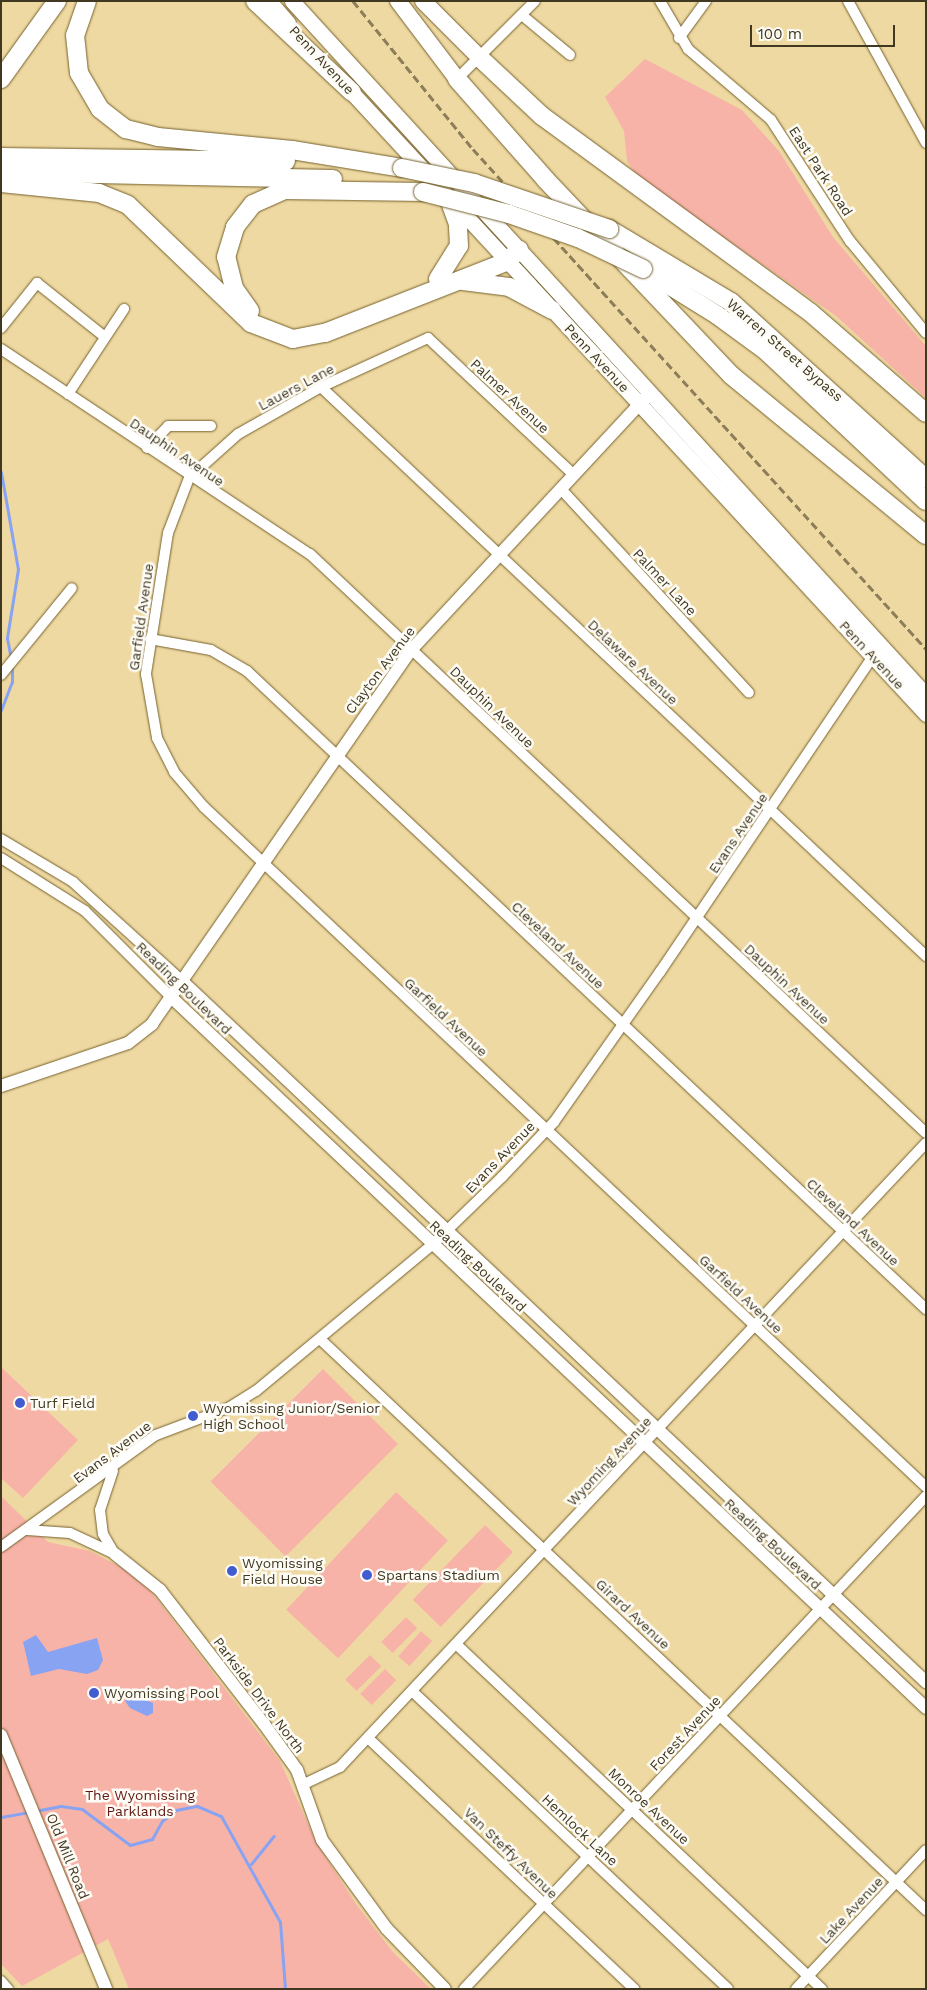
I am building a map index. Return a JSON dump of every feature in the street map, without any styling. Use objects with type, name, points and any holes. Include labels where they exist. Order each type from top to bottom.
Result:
[{"type":"highway","points":[[1,79],[57,1]]},
{"type":"highway","points":[[87,1],[75,35],[79,73],[100,109],[126,129],[158,137],[292,150],[402,168]]},
{"type":"highway","points":[[255,1],[352,92]]},
{"type":"highway","points":[[398,1],[457,78],[546,180],[731,375],[926,535]]},
{"type":"highway","points":[[423,1],[542,116],[811,313],[926,413]]},
{"type":"highway","points":[[1,157],[264,160],[402,168]]},
{"type":"highway","name":"Warren Street Bypass","points":[[402,168],[474,183],[609,229],[731,302],[926,479]]},
{"type":"highway","points":[[1,172],[304,177],[362,180],[423,192]]},
{"type":"highway","points":[[1,183],[99,193],[128,205],[246,319],[276,336],[314,336],[457,280],[508,256]]},
{"type":"highway","points":[[423,192],[295,189],[274,193],[253,204],[235,227],[227,249],[228,271],[237,295],[251,312],[272,326],[294,330],[317,326],[438,279],[508,256]]},
{"type":"highway","name":"Warren Street Bypass","points":[[423,192],[518,217],[578,238],[643,269],[711,310],[766,351],[926,501]]},
{"type":"highway","points":[[438,279],[459,246],[458,224],[449,199]]},
{"type":"highway","points":[[457,280],[509,287],[552,310]]},
{"type":"main road","name":"Penn Avenue","points":[[269,1],[449,199],[652,392],[877,651],[926,714]]},
{"type":"main road","name":"Penn Avenue","points":[[292,1],[552,310],[877,651],[926,695]]},
{"type":"street","points":[[457,78],[523,16],[535,1]]},
{"type":"street","points":[[660,1],[679,38],[706,1]]},
{"type":"street","points":[[848,1],[926,143]]},
{"type":"street","points":[[523,16],[570,55]]},
{"type":"street","name":"East Park Road","points":[[679,38],[771,120],[850,241],[926,333]]},
{"type":"street","points":[[1,328],[38,283],[105,337]]},
{"type":"street","points":[[68,394],[124,309]]},
{"type":"street","name":"Lauers Lane","points":[[189,478],[238,434],[322,388],[428,338]]},
{"type":"street","name":"Palmer Avenue","points":[[428,338],[574,475]]},
{"type":"street","name":"Dauphin Avenue","points":[[1,349],[189,478],[295,542],[412,649],[926,1133]]},
{"type":"street","name":"Delaware Avenue","points":[[322,388],[926,956]]},
{"type":"street","name":"Clayton Avenue","points":[[1,1086],[128,1043],[152,1024],[262,862],[412,649],[498,554],[652,392]]},
{"type":"street","points":[[147,448],[168,426],[211,426]]},
{"type":"street","name":"Garfield Avenue","points":[[189,478],[168,533],[150,639],[148,702],[168,762],[191,794],[926,1487]]},
{"type":"street","name":"Palmer Lane","points":[[561,489],[749,694]]},
{"type":"street","points":[[1,675],[72,588]]},
{"type":"street","name":"Cleveland Avenue","points":[[150,639],[225,655],[337,755],[926,1309]]},
{"type":"street","name":"Evans Avenue","points":[[1,1547],[114,1469],[169,1428],[241,1402],[320,1339],[433,1244],[546,1130],[697,918],[877,651]]},
{"type":"street","name":"Reading Boulevard","points":[[1,839],[73,882],[181,980],[445,1233],[834,1594],[926,1682]]},
{"type":"street","name":"Reading Boulevard","points":[[1,858],[85,911],[171,997],[926,1708]]},
{"type":"street","name":"Wyoming Avenue","points":[[302,1785],[340,1768],[926,1143]]},
{"type":"street","name":"Girard Avenue","points":[[320,1339],[926,1910]]},
{"type":"street","name":"Parkside Drive North","points":[[114,1469],[103,1489],[100,1510],[103,1534],[115,1554]]},
{"type":"street","name":"Forest Avenue","points":[[464,1989],[926,1496]]},
{"type":"street","name":"Parkside Drive North","points":[[26,1530],[70,1533],[115,1554],[160,1590],[284,1751],[302,1785],[318,1831],[366,1902],[446,1989]]},
{"type":"street","name":"Monroe Avenue","points":[[456,1644],[822,1989]]},
{"type":"street","name":"Hemlock Lane","points":[[412,1691],[728,1989]]},
{"type":"street","name":"Old Mill Road","points":[[1,1735],[31,1802],[106,1989]]},
{"type":"street","name":"Van Steffy Avenue","points":[[368,1738],[634,1989]]},
{"type":"street","name":"Lake Avenue","points":[[796,1989],[926,1850]]},
{"type":"street","points":[[1,1981],[8,1989]]},
{"type":"green space","points":[[645,59],[742,110],[779,151],[833,237],[926,346],[926,398],[836,316],[637,177],[627,161],[624,131],[605,97]]},
{"type":"green space","name":"Turf Field","points":[[1,1367],[78,1440],[23,1498],[1,1478]]},
{"type":"green space","points":[[323,1369],[398,1444],[286,1556],[211,1481]]},
{"type":"green space","name":"Spartans Stadium","points":[[396,1492],[448,1540],[338,1658],[286,1610]]},
{"type":"green space","name":"The Wyomissing Parklands","points":[[1,1496],[48,1542],[90,1551],[132,1573],[147,1586],[280,1761],[316,1842],[356,1904],[393,1952],[431,1989],[129,1989],[108,1939],[22,1986],[1,1964]]},
{"type":"green space","points":[[485,1525],[513,1552],[441,1627],[413,1600]]},
{"type":"green space","points":[[406,1617],[417,1628],[393,1653],[381,1642]]},
{"type":"green space","points":[[421,1631],[432,1641],[409,1666],[398,1656]]},
{"type":"green space","points":[[370,1655],[381,1666],[357,1691],[345,1680]]},
{"type":"green space","points":[[385,1669],[396,1680],[372,1705],[360,1694]]},
{"type":"water","points":[[36,1635],[48,1652],[97,1638],[103,1660],[98,1670],[87,1674],[59,1669],[31,1676],[23,1642]]},
{"type":"water","points":[[132,1694],[153,1703],[153,1713],[147,1716],[130,1708],[125,1701]]},
{"type":"waterway","points":[[1,472],[18,569],[7,638],[11,658]]},
{"type":"waterway","points":[[1,710],[12,682],[12,665]]},
{"type":"waterway","points":[[35,1811],[61,1806],[82,1809],[130,1845],[152,1839],[162,1821],[176,1810],[197,1806],[221,1816],[280,1922],[285,1989]]},
{"type":"waterway","points":[[1,1817],[29,1812]]},
{"type":"waterway","points":[[251,1864],[274,1836]]},
{"type":"railway","points":[[353,1],[473,149],[926,649]]},
{"type":"place","name":"Turf Field","points":[[20,1403]]},
{"type":"place","name":"Wyomissing Junior/Senior High School","points":[[193,1416]]},
{"type":"place","name":"Wyomissing Field House","points":[[232,1571]]},
{"type":"place","name":"Spartans Stadium","points":[[367,1575]]},
{"type":"place","name":"Wyomissing Pool","points":[[94,1693]]}]
